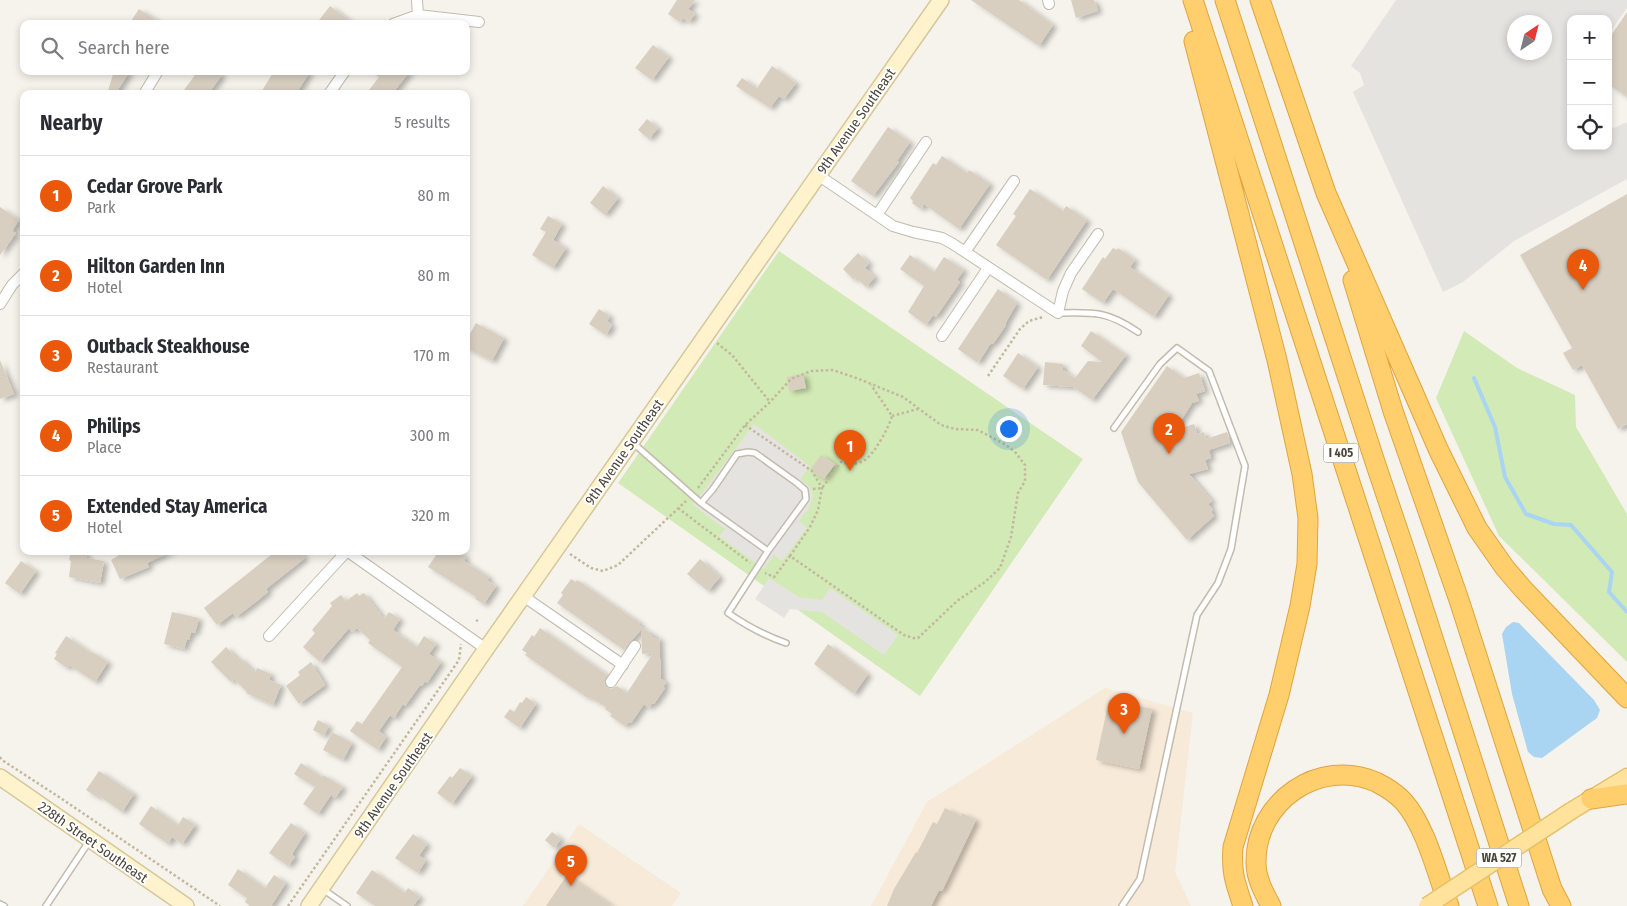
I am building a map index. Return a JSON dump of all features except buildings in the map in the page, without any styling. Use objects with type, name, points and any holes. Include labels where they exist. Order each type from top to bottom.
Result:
[{"type":"highway","name":"I 405","points":[[1225,0],[1519,906]]},
{"type":"highway","name":"I 405","points":[[1235,0],[1525,906]]},
{"type":"highway","points":[[1260,0],[1326,193],[1393,411],[1459,600],[1552,889],[1561,906]]},
{"type":"highway","name":"I 405","points":[[1187,4],[1476,906]]},
{"type":"highway","name":"I 405","points":[[1187,4],[1488,906]]},
{"type":"highway","points":[[1187,4],[1278,360],[1302,474],[1308,518],[1307,564],[1300,606],[1279,695],[1233,847],[1231,866],[1243,906]]},
{"type":"highway","points":[[1326,193],[1439,451],[1477,528],[1505,568],[1523,589],[1627,698]]},
{"type":"highway","points":[[1592,660],[1627,686]]},
{"type":"highway","points":[[1271,906],[1262,888],[1256,864],[1259,841],[1266,822],[1272,811],[1294,789],[1321,777],[1336,775],[1350,775],[1368,779],[1385,787],[1402,800],[1422,830],[1449,906]]},
{"type":"highway","points":[[1591,799],[1627,794]]},
{"type":"main road","name":"9th Avenue Southeast","points":[[309,906],[486,649],[941,0]]},
{"type":"main road","name":"228th Street Southeast","points":[[0,777],[186,906]]},
{"type":"main road","name":"WA 527","points":[[1427,906],[1571,811],[1627,777]]},
{"type":"street","points":[[417,0],[418,15]]},
{"type":"street","points":[[404,20],[418,15],[461,20]]},
{"type":"street","points":[[470,21],[478,22]]},
{"type":"street","points":[[146,90],[156,75]]},
{"type":"street","points":[[332,90],[342,75]]},
{"type":"street","points":[[877,215],[926,142]]},
{"type":"street","points":[[818,175],[893,226],[942,238],[1058,313],[1063,291],[1071,273],[1098,234]]},
{"type":"street","points":[[965,252],[1014,181]]},
{"type":"street","points":[[942,336],[988,268]]},
{"type":"street","points":[[0,304],[12,285],[20,277]]},
{"type":"street","points":[[269,636],[343,555]]},
{"type":"street","points":[[353,555],[486,649]]},
{"type":"street","points":[[523,596],[623,665]]},
{"type":"street","points":[[611,682],[635,646]]},
{"type":"lane","points":[[1058,313],[1102,313],[1123,322],[1138,332]]},
{"type":"lane","points":[[1114,428],[1160,364],[1177,348],[1209,371],[1245,466],[1231,549],[1218,582],[1196,615],[1140,879],[1122,906]]},
{"type":"lane","points":[[631,442],[701,503],[768,551]]},
{"type":"lane","points":[[701,503],[738,454],[748,452],[755,453],[805,490],[806,499],[768,551],[728,613],[746,626],[786,643]]},
{"type":"lane","points":[[46,906],[90,840]]},
{"type":"lane","points":[[321,888],[346,906]]},
{"type":"lane","points":[[0,904],[4,906]]},
{"type":"path","points":[[988,376],[1023,326],[1029,321],[1058,313]]},
{"type":"path","points":[[706,334],[732,355],[770,402]]},
{"type":"path","points":[[678,508],[756,569],[774,577],[810,528],[818,510],[822,488],[842,462],[857,463],[866,460],[889,427],[892,416],[870,384]]},
{"type":"path","points":[[790,556],[904,635],[913,638],[918,638],[957,601],[985,582],[1000,568],[1011,537],[1018,493],[1025,481],[1025,465],[1016,452],[978,430],[955,429],[941,425],[918,409],[892,416]]},
{"type":"path","points":[[745,425],[812,471],[822,488]]},
{"type":"path","points":[[805,490],[822,488]]},
{"type":"path","points":[[288,906],[459,660],[462,654],[460,641]]},
{"type":"path","points":[[0,757],[220,906]]},
{"type":"shaded area","points":[[1396,0],[1627,0],[1627,8],[1612,29],[1612,15],[1567,15],[1567,150],[1612,150],[1612,127],[1614,128],[1627,122],[1627,179],[1514,241],[1463,282],[1443,292],[1353,92],[1364,85],[1360,73],[1351,66]]},
{"type":"shaded area","points":[[754,424],[810,466],[800,479],[809,486],[813,496],[809,508],[799,521],[807,528],[782,561],[774,555],[764,569],[719,536],[725,529],[693,505]]},
{"type":"shaded area","points":[[769,578],[799,597],[822,600],[830,588],[898,635],[884,655],[822,612],[790,609],[784,618],[755,599]]},
{"type":"shaded area","points":[[1105,688],[1193,713],[1175,872],[1191,906],[871,906],[927,802]]},
{"type":"shaded area","points":[[579,824],[681,893],[672,906],[523,906]]},
{"type":"green space","points":[[779,251],[1083,459],[920,696],[618,483]]},
{"type":"green space","points":[[1464,331],[1517,368],[1575,395],[1576,427],[1627,514],[1627,662],[1499,536],[1436,398]]},
{"type":"water","points":[[1513,622],[1519,623],[1594,700],[1600,710],[1597,718],[1542,758],[1534,757],[1528,752],[1512,694],[1502,634],[1506,627]]},
{"type":"waterway","points":[[1474,378],[1495,427],[1505,477],[1526,514],[1554,524],[1571,525],[1612,572],[1609,592],[1627,612]]},
{"type":"place","name":"Philips","points":[[1583,290]]},
{"type":"place","name":"Hilton Garden Inn","points":[[1169,454]]},
{"type":"place","name":"Cedar Grove Park","points":[[850,471]]},
{"type":"place","name":"Outback Steakhouse","points":[[1124,734]]},
{"type":"place","name":"Extended Stay America","points":[[571,886]]}]
